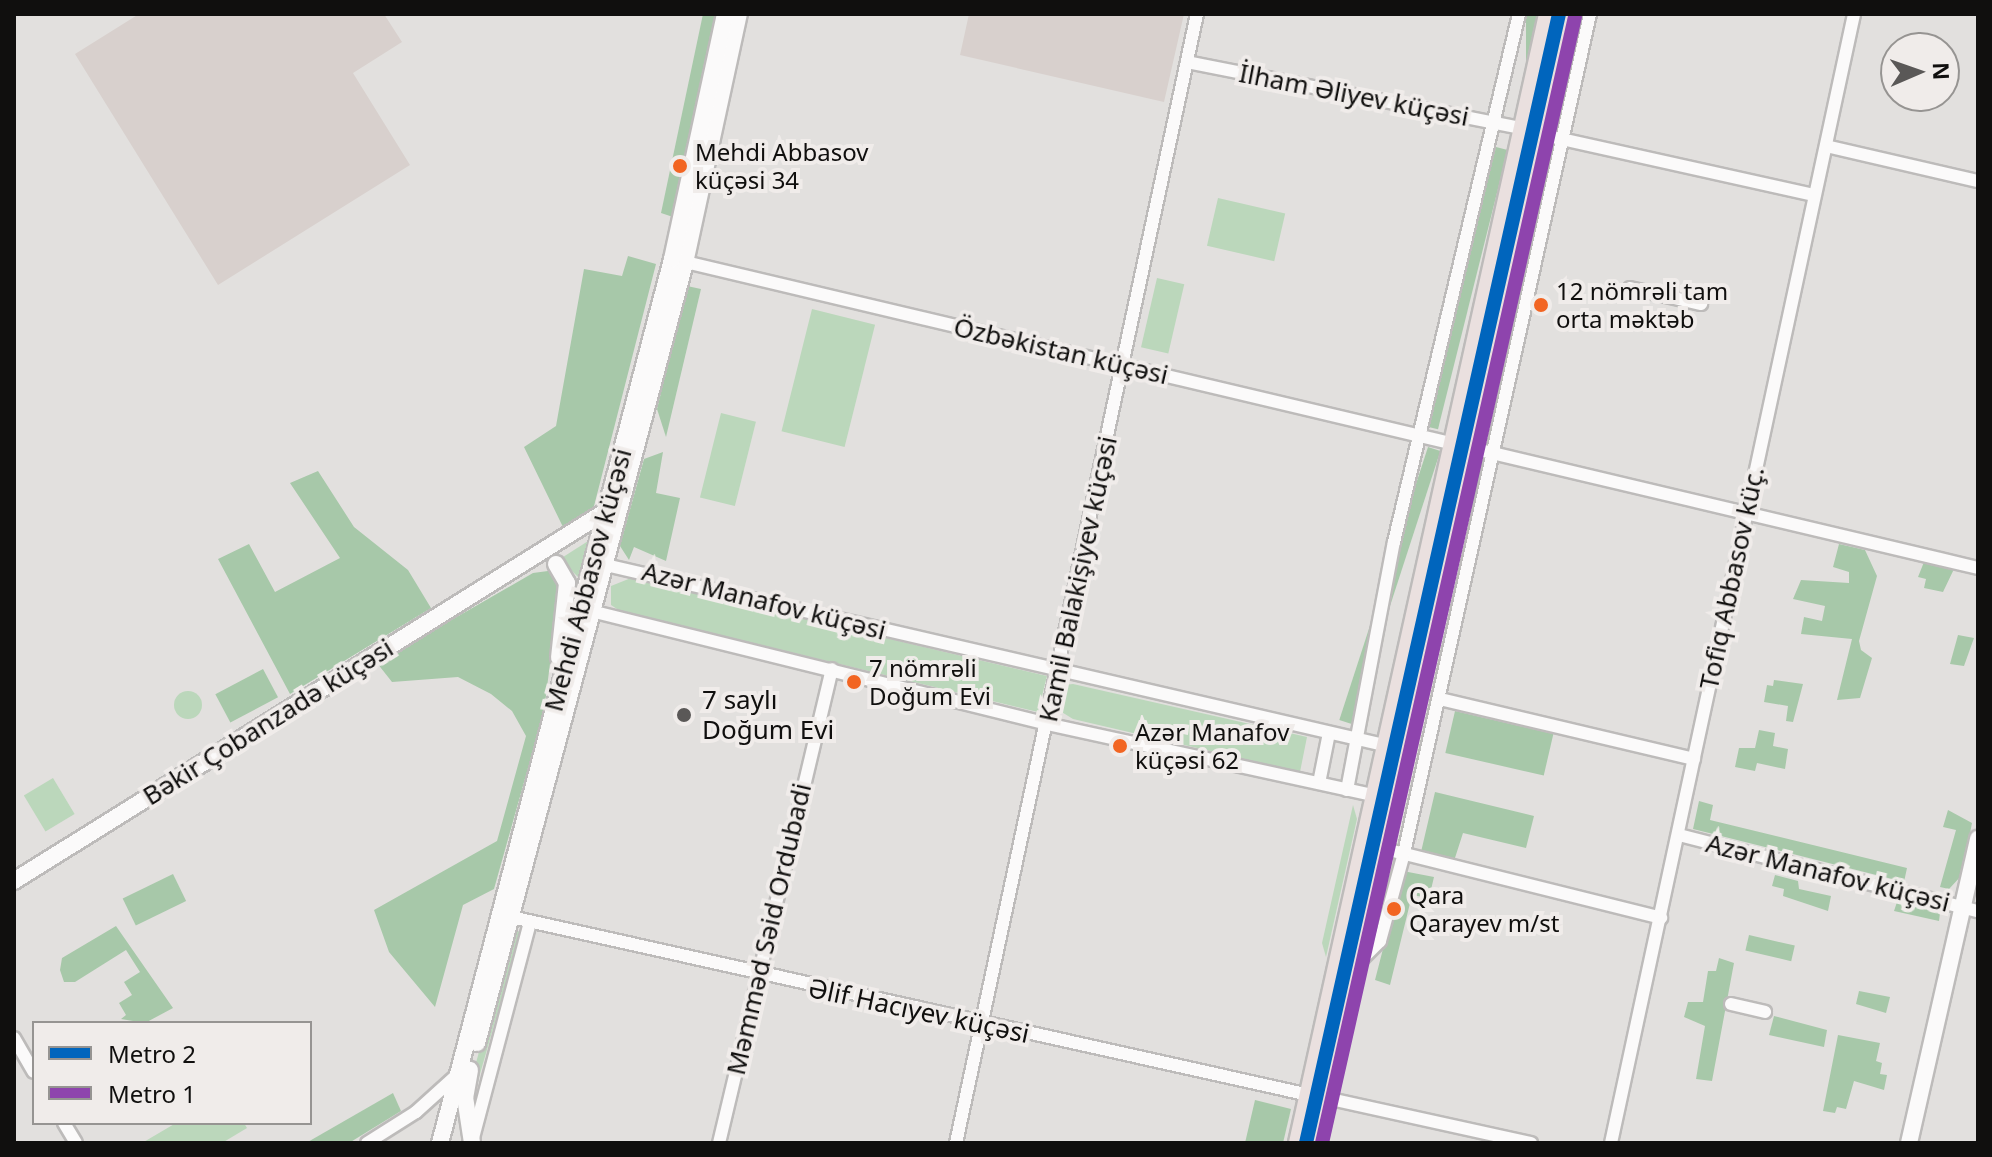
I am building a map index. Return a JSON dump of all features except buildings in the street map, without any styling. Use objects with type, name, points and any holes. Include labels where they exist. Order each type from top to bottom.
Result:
[{"type":"main road","points":[[1316,1143],[1317,1097],[1383,797],[1470,450],[1549,14]]},
{"type":"main road","points":[[1395,748],[1450,445],[1530,131],[1568,14]]},
{"type":"main road","points":[[1299,1143],[1317,1097],[1353,967],[1373,846]]},
{"type":"street","name":"Mehdi Abbasov küçəsi","points":[[678,261],[725,14]]},
{"type":"street","name":"Mehdi Abbasov küçəsi","points":[[472,1142],[466,1086],[595,612],[600,565],[610,518],[739,14]]},
{"type":"street","name":"Kamil Balakişiyev küçəsi","points":[[956,1143],[1197,14]]},
{"type":"street","points":[[1347,790],[1353,737],[1519,14]]},
{"type":"street","points":[[1353,967],[1380,941],[1404,853],[1590,14]]},
{"type":"street","name":"Tofiq Abbasov küç.","points":[[1611,1143],[1854,14]]},
{"type":"street","name":"İlham Əliyev küçəsi","points":[[1187,62],[1492,122],[1814,195]]},
{"type":"street","points":[[1826,146],[1978,181]]},
{"type":"street","name":"Özbəkistan küçəsi","points":[[678,261],[1470,450]]},
{"type":"street","points":[[1630,288],[1701,304]]},
{"type":"street","points":[[1470,450],[1978,568]]},
{"type":"street","name":"Bəkir Çobanzadə küçəsi","points":[[14,881],[524,566],[610,518]]},
{"type":"street","points":[[524,566],[556,564],[572,573],[595,612]]},
{"type":"street","points":[[550,725],[567,591],[564,572],[556,564]]},
{"type":"street","name":"Mehdi Abbasov küçəsi","points":[[440,1143],[584,598],[600,565]]},
{"type":"street","name":"Azər Manafov küçəsi","points":[[600,565],[1395,748]]},
{"type":"street","name":"Azər Manafov küçəsi","points":[[595,612],[1047,724],[1383,797]]},
{"type":"street","name":"Məmməd Səid Ordubadi","points":[[719,1143],[756,975],[832,669]]},
{"type":"street","points":[[1440,699],[1694,759]]},
{"type":"street","points":[[1319,783],[1329,733]]},
{"type":"street","name":"Azər Manafov küçəsi","points":[[1679,835],[1970,909]]},
{"type":"street","points":[[1909,1143],[1970,909],[1978,839]]},
{"type":"street","points":[[1373,846],[1661,918]]},
{"type":"street","name":"Əlif Hacıyev küçəsi","points":[[511,917],[756,975],[1531,1143]]},
{"type":"street","name":"Mehdi Abbasov küçəsi","points":[[472,1142],[530,922]]},
{"type":"street","points":[[1731,1004],[1765,1012]]},
{"type":"street","points":[[14,1038],[32,1069]]},
{"type":"street","points":[[367,1143],[416,1112],[458,1074]]},
{"type":"street","points":[[65,1125],[76,1143]]},
{"type":"shaded area","points":[[139,14],[384,14],[402,42],[353,73],[410,165],[218,285],[75,54]]},
{"type":"shaded area","points":[[969,14],[1184,14],[1164,102],[960,55]]},
{"type":"green space","points":[[703,14],[718,14],[673,217],[661,213]]},
{"type":"green space","points":[[1526,14],[1537,14],[1537,113],[1526,113]]},
{"type":"green space","points":[[1573,14],[1583,14],[1560,122],[1553,128]]},
{"type":"green space","points":[[1496,147],[1508,150],[1438,429],[1426,426]]},
{"type":"green space","points":[[1541,154],[1552,157],[1476,439],[1465,436]]},
{"type":"green space","points":[[1218,198],[1285,214],[1274,261],[1207,246]]},
{"type":"green space","points":[[628,256],[656,264],[593,510],[563,527],[524,447],[556,426],[584,269],[622,276]]},
{"type":"green space","points":[[1157,278],[1184,284],[1168,353],[1141,347]]},
{"type":"green space","points":[[687,286],[701,289],[666,437],[657,409]]},
{"type":"green space","points":[[812,309],[875,325],[845,447],[782,431]]},
{"type":"green space","points":[[721,413],[756,422],[735,506],[700,497]]},
{"type":"green space","points":[[1428,447],[1440,451],[1352,724],[1339,720]]},
{"type":"green space","points":[[663,452],[656,493],[680,498],[666,561],[634,547],[629,560],[620,546],[644,459]]},
{"type":"green space","points":[[1472,460],[1485,464],[1372,836],[1358,832]]},
{"type":"green space","points":[[318,471],[354,527],[408,570],[431,608],[290,694],[218,559],[249,544],[275,592],[340,558],[290,483]]},
{"type":"green space","points":[[596,536],[583,582],[560,559]]},
{"type":"green space","points":[[1839,544],[1865,550],[1877,576],[1859,641],[1861,650],[1872,658],[1860,698],[1837,700],[1852,639],[1801,634],[1804,617],[1822,621],[1825,606],[1793,599],[1801,580],[1849,583],[1849,572],[1833,567]]},
{"type":"green space","points":[[1924,562],[1954,569],[1943,592],[1924,588],[1926,579],[1918,577]]},
{"type":"green space","points":[[548,571],[557,575],[560,585],[544,711],[494,889],[463,905],[435,1007],[389,952],[374,910],[497,841],[526,736],[512,711],[491,694],[458,677],[392,682],[377,663],[533,573]]},
{"type":"green space","points":[[631,578],[1047,676],[1038,712],[620,611],[611,605],[611,586]]},
{"type":"green space","points":[[1958,635],[1974,638],[1964,666],[1950,664]]},
{"type":"green space","points":[[263,669],[278,697],[230,723],[215,694]]},
{"type":"green space","points":[[1774,680],[1803,684],[1793,722],[1786,721],[1788,706],[1764,702],[1767,685],[1773,686]]},
{"type":"green space","points":[[1073,684],[1307,737],[1300,772],[1073,719],[1060,711],[1057,700],[1064,685]]},
{"type":"green space","points":[[188,691],[198,695],[202,705],[198,715],[188,719],[178,715],[174,705],[178,695]]},
{"type":"green space","points":[[1455,711],[1553,734],[1544,776],[1445,753]]},
{"type":"green space","points":[[1759,730],[1775,733],[1773,746],[1788,749],[1785,769],[1757,763],[1755,771],[1735,767],[1739,748],[1755,748]]},
{"type":"green space","points":[[53,778],[75,814],[45,832],[24,796]]},
{"type":"green space","points":[[1435,792],[1534,816],[1526,848],[1463,833],[1454,861],[1421,852]]},
{"type":"green space","points":[[1699,801],[1713,805],[1710,820],[1907,868],[1904,882],[1693,829]]},
{"type":"green space","points":[[1353,805],[1357,819],[1326,957],[1322,943]]},
{"type":"green space","points":[[1948,810],[1972,823],[1962,875],[1949,889],[1940,887],[1956,830],[1943,827]]},
{"type":"green space","points":[[1403,871],[1434,877],[1429,898],[1412,895],[1390,985],[1375,980]]},
{"type":"green space","points":[[173,874],[186,901],[136,926],[123,899]]},
{"type":"green space","points":[[1775,875],[1798,881],[1799,889],[1831,896],[1828,911],[1783,896],[1784,889],[1772,886]]},
{"type":"green space","points":[[1897,902],[1940,913],[1939,921],[1894,911]]},
{"type":"green space","points":[[116,926],[173,1008],[149,1021],[121,1019],[126,1015],[119,1003],[132,995],[124,982],[140,972],[126,950],[75,982],[64,982],[60,970],[62,958]]},
{"type":"green space","points":[[514,930],[521,932],[476,1090],[469,1088]]},
{"type":"green space","points":[[1749,935],[1795,946],[1791,961],[1745,951]]},
{"type":"green space","points":[[1719,958],[1734,963],[1712,1081],[1696,1079],[1705,1026],[1684,1017],[1688,1002],[1703,1002],[1708,971],[1716,971]]},
{"type":"green space","points":[[1859,991],[1890,997],[1886,1013],[1856,1004]]},
{"type":"green space","points":[[1774,1016],[1827,1030],[1824,1047],[1769,1035]]},
{"type":"green space","points":[[1838,1035],[1880,1043],[1876,1061],[1882,1063],[1880,1074],[1887,1075],[1884,1090],[1854,1081],[1846,1109],[1837,1107],[1835,1113],[1823,1111]]},
{"type":"green space","points":[[393,1093],[401,1111],[349,1143],[306,1143]]},
{"type":"green space","points":[[1255,1100],[1291,1109],[1283,1143],[1245,1143]]},
{"type":"green space","points":[[173,1125],[245,1125],[247,1128],[222,1143],[142,1143]]},
{"type":"metro line","name":"2","points":[[1306,1143],[1559,14]]},
{"type":"metro line","name":"1","points":[[1322,1143],[1575,17]]},
{"type":"place","name":"Mehdi Abbasov küçəsi 34","points":[[680,166]]},
{"type":"place","name":"12 nömrəli tam orta məktəb","points":[[1541,305]]},
{"type":"place","name":"7 nömrəli Doğum Evi","points":[[854,682]]},
{"type":"place","name":"7 saylı Doğum Evi","points":[[684,715]]},
{"type":"place","name":"Azər Manafov küçəsi 62","points":[[1120,746]]},
{"type":"place","name":"Qara Qarayev m/st","points":[[1394,909]]}]
